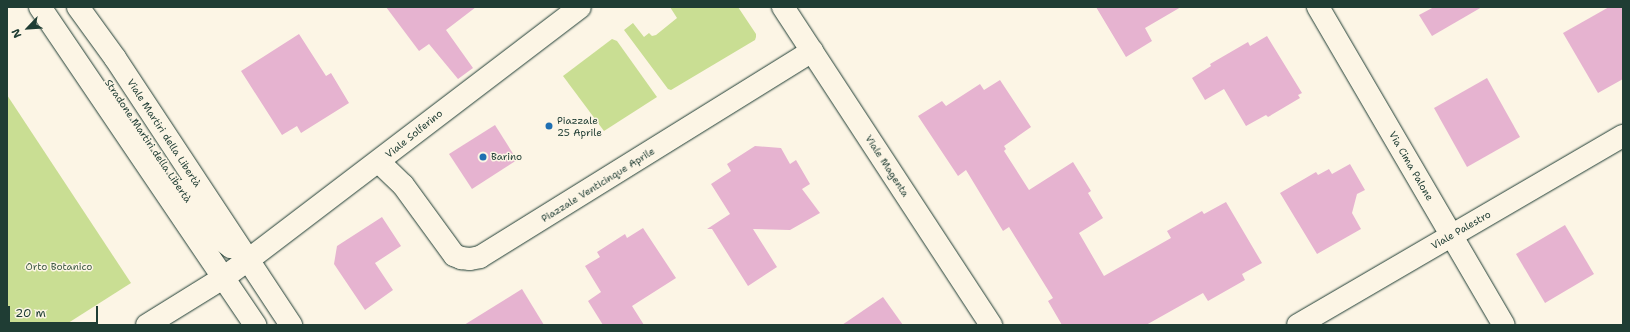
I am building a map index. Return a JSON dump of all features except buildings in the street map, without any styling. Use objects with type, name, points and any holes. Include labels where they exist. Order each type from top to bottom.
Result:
[{"type":"street","name":"Viale Martiri della Libertà","points":[[78,7],[103,40],[291,325]]},
{"type":"street","name":"Viale Solferino","points":[[147,325],[223,278],[248,260],[580,7]]},
{"type":"street","name":"Viale Magenta","points":[[783,7],[992,325]]},
{"type":"street","name":"Via Cima Palone","points":[[1318,7],[1504,325]]},
{"type":"street","name":"Stradone Martiri della Libertà","points":[[45,14],[62,37],[93,63],[106,79],[173,180],[211,231],[248,260]]},
{"type":"street","name":"Stradone Martiri della Libertà","points":[[45,14],[255,325]]},
{"type":"street","name":"Piazzale Venticinque Aprile","points":[[378,162],[403,184],[454,255],[461,258],[470,259],[480,257],[812,51]]},
{"type":"street","name":"Viale Palestro","points":[[1298,325],[1623,136]]},
{"type":"green space","points":[[670,7],[738,7],[756,34],[755,40],[671,90],[668,89],[624,30],[633,23],[644,37],[649,33],[652,36],[656,35],[677,18]]},
{"type":"green space","points":[[612,39],[617,41],[657,97],[604,131],[563,76]]},
{"type":"green space","name":"Orto Botanico","points":[[7,95],[131,283],[65,325],[7,325]]},
{"type":"place","name":"Piazzale 25 Aprile","points":[[549,126]]},
{"type":"place","name":"Barino","points":[[483,157]]}]
